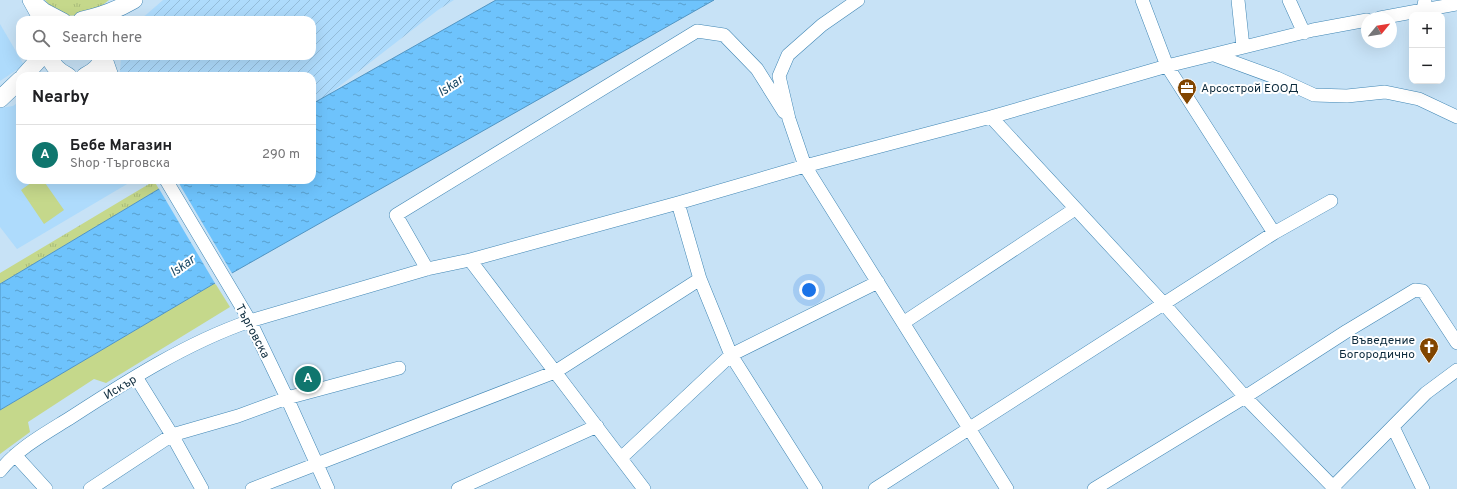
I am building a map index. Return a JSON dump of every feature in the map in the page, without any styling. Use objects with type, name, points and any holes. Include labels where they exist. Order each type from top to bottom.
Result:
[{"type":"main road","points":[[100,16],[134,0]]},
{"type":"main road","points":[[122,16],[134,0]]},
{"type":"main road","points":[[28,72],[38,60]]},
{"type":"main road","points":[[51,60],[53,66],[60,72]]},
{"type":"main road","points":[[92,72],[102,60]]},
{"type":"main road","points":[[0,98],[16,84]]},
{"type":"main road","points":[[0,105],[16,96]]},
{"type":"street","points":[[29,0],[38,16]]},
{"type":"street","points":[[33,0],[45,10],[56,16]]},
{"type":"street","points":[[858,0],[822,25],[788,55],[779,76],[789,119],[805,166],[1007,489]]},
{"type":"street","points":[[1142,0],[1167,66],[1274,233]]},
{"type":"street","points":[[1238,0],[1243,47]]},
{"type":"street","points":[[1289,0],[1304,33]]},
{"type":"street","points":[[1397,13],[1424,5],[1457,4]]},
{"type":"street","name":"Искър","points":[[0,471],[14,455],[136,377],[201,340],[250,321],[427,269],[470,260],[678,204],[805,166],[991,117],[1167,66],[1243,47],[1361,21]]},
{"type":"street","points":[[427,269],[396,215],[697,31],[724,35],[757,69],[789,119]]},
{"type":"street","points":[[1214,55],[1277,78],[1314,95],[1346,96],[1385,92],[1419,100],[1457,117]]},
{"type":"street","points":[[106,60],[110,72]]},
{"type":"street","points":[[991,117],[1164,304],[1245,397],[1334,488],[1426,393],[1457,370]]},
{"type":"street","name":"Търговска","points":[[168,184],[250,321],[328,489]]},
{"type":"street","points":[[875,489],[1274,233],[1330,201]]},
{"type":"street","points":[[678,204],[700,279],[731,356],[816,489]]},
{"type":"street","points":[[903,323],[1075,209]]},
{"type":"street","points":[[470,260],[621,458],[637,487]]},
{"type":"street","points":[[252,489],[555,372],[700,279]]},
{"type":"street","points":[[621,458],[731,356],[878,282]]},
{"type":"street","points":[[1094,489],[1245,397],[1347,331],[1415,290],[1423,291],[1457,343]]},
{"type":"street","points":[[90,489],[172,435],[238,416],[287,398],[399,368]]},
{"type":"street","points":[[136,377],[172,435],[202,489]]},
{"type":"street","points":[[458,489],[597,426]]},
{"type":"street","points":[[1393,427],[1423,489]]},
{"type":"street","points":[[14,455],[46,489]]},
{"type":"shaded area","points":[[163,0],[454,0],[438,10],[328,95],[316,102],[316,72],[120,72],[121,60],[316,60],[316,16],[145,16]]},
{"type":"shaded area","points":[[0,24],[16,51],[16,60],[21,60],[24,65],[0,81]]},
{"type":"shaded area","points":[[16,104],[16,184],[127,184],[17,249],[0,227],[0,108],[13,106]]},
{"type":"green space","points":[[45,0],[109,0],[90,15],[58,16]]},
{"type":"green space","points":[[29,184],[46,184],[64,210],[44,224],[21,190]]},
{"type":"green space","points":[[149,184],[156,184],[159,189],[0,284],[0,273]]},
{"type":"green space","points":[[215,283],[230,307],[106,383],[94,379],[28,422],[30,432],[0,454],[0,410]]},
{"type":"water","name":"Iskar","points":[[496,0],[714,0],[232,273],[0,410],[0,284],[167,184],[316,184],[316,102]]},
{"type":"pier","points":[[163,184],[179,184],[233,275],[216,285],[158,187]]},
{"type":"place","name":"Арсострой ЕООД","points":[[1187,105]]},
{"type":"place","name":"Въведение Богородично","points":[[1429,364]]},
{"type":"place","name":"Бебе Магазин","points":[[308,379]]}]
